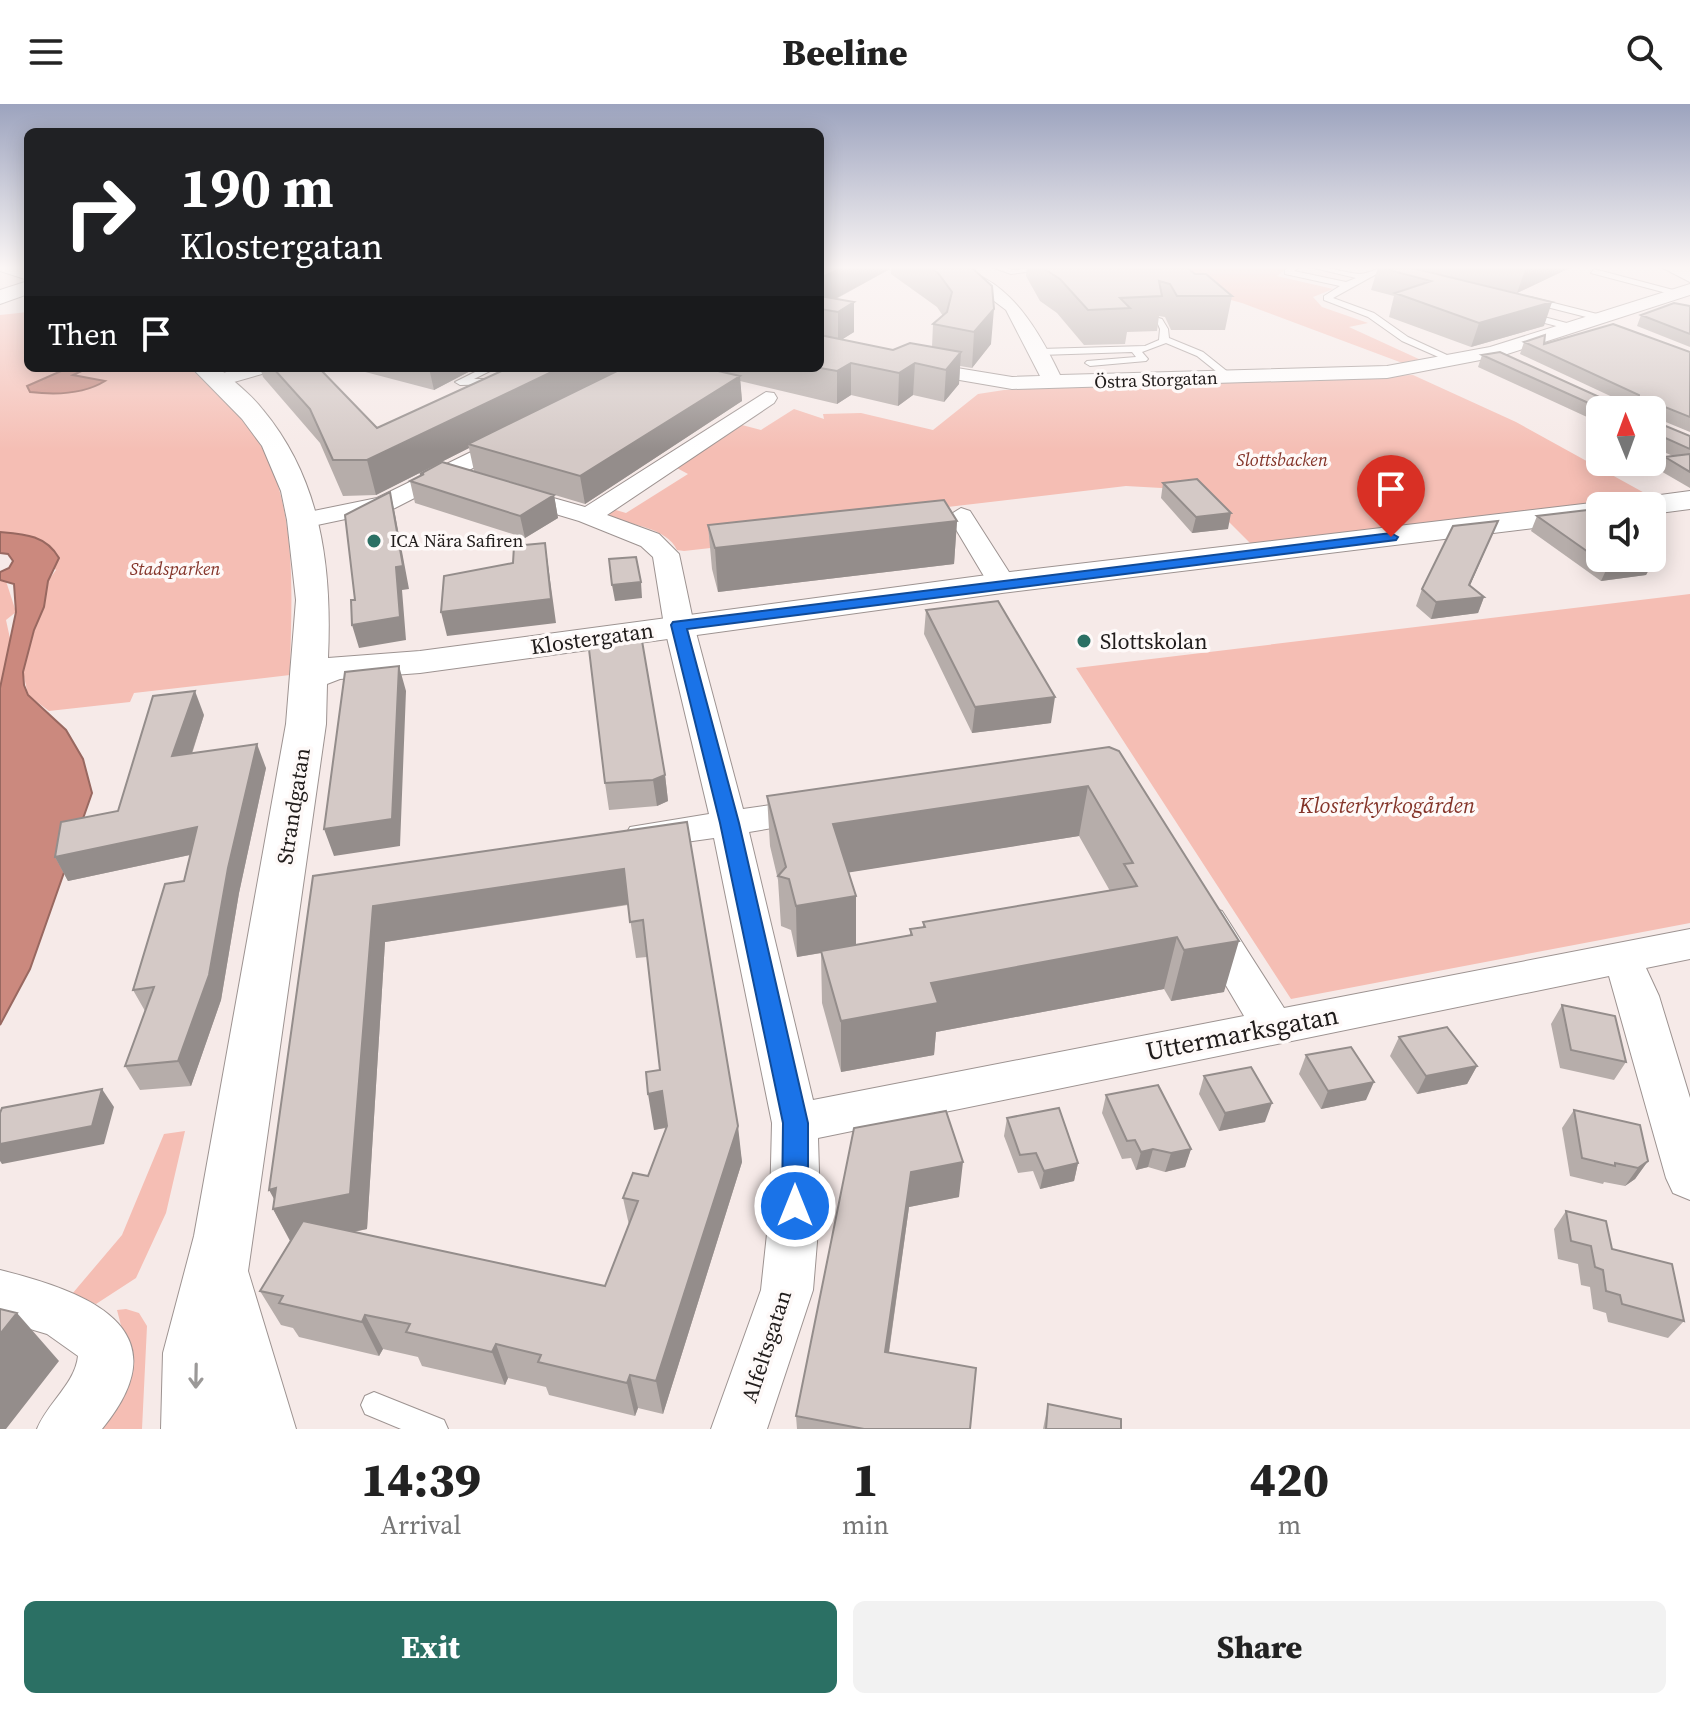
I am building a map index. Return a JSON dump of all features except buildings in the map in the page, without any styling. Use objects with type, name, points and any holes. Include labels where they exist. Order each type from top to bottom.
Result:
[{"type":"street","points":[[1029,328],[1053,383]]},
{"type":"street","name":"Östra Storgatan","points":[[897,363],[979,380],[1053,383],[1387,372],[1494,352],[1575,328]]},
{"type":"street","points":[[1494,352],[1529,368]]},
{"type":"street","name":"Strandgatan","points":[[196,1429],[197,1353],[218,1273],[306,724],[313,600],[303,520],[296,491],[276,446],[252,413],[212,374]]},
{"type":"street","points":[[588,516],[766,398],[738,391]]},
{"type":"street","points":[[303,520],[369,510],[527,432]]},
{"type":"street","name":"Alfeltsgatan","points":[[445,473],[588,516],[659,545],[666,554],[679,625],[729,823],[795,1123],[795,1206],[787,1290],[739,1429]]},
{"type":"street","points":[[1666,503],[1689,501]]},
{"type":"street","name":"Klostergatan","points":[[309,678],[330,682],[354,680],[420,662],[679,625],[1586,513]]},
{"type":"street","points":[[961,516],[1002,583]]},
{"type":"street","points":[[603,842],[845,807]]},
{"type":"street","points":[[1186,885],[1273,1026]]},
{"type":"street","name":"Uttermarksgatan","points":[[795,1123],[1690,944]]},
{"type":"street","points":[[1621,957],[1638,996],[1690,1178]]},
{"type":"street","name":"Strandgatan","points":[[218,1273],[261,1429]]},
{"type":"street","points":[[0,1295],[54,1308],[93,1329],[105,1348],[103,1374],[84,1410],[65,1429]]},
{"type":"lane","points":[[1163,328],[1164,340]]},
{"type":"lane","points":[[1389,328],[1405,339],[1455,361]]},
{"type":"lane","points":[[1389,342],[1405,339]]},
{"type":"lane","points":[[1040,352],[1147,349],[1164,340]]},
{"type":"lane","points":[[1164,340],[1208,358],[1230,378]]},
{"type":"lane","points":[[1090,363],[1143,359],[1134,349]]},
{"type":"lane","points":[[482,372],[460,382],[515,383]]},
{"type":"lane","points":[[374,1405],[435,1429]]},
{"type":"green space","name":"Stadsparken","points":[[0,328],[24,328],[24,372],[194,372],[249,429],[274,473],[286,523],[291,573],[290,675],[134,693],[130,702],[49,711],[28,695],[23,672],[48,581],[56,570],[23,534],[0,532]]},
{"type":"green space","points":[[1308,328],[1351,328],[1421,360],[1405,364]]},
{"type":"green space","name":"Slottsbacken","points":[[1413,375],[1516,422],[1586,461],[1586,476],[1614,476],[1643,492],[1586,492],[1586,504],[1251,544],[1197,490],[1126,486],[939,508],[945,522],[684,551],[677,550],[657,532],[611,518],[606,513],[609,508],[626,513],[688,474],[675,467],[742,425],[761,430],[794,409],[824,419],[823,414],[861,413],[933,430],[978,394],[1004,390]]},
{"type":"green space","points":[[0,581],[6,581],[16,612],[6,620],[11,643],[0,688]]},
{"type":"green space","name":"Klosterkyrkogården","points":[[1690,594],[1690,923],[1291,999],[1076,668]]},
{"type":"green space","points":[[185,1131],[166,1213],[136,1278],[96,1304],[72,1294],[122,1235],[164,1134]]},
{"type":"green space","points":[[117,1310],[139,1313],[147,1326],[142,1429],[87,1429],[125,1341]]},
{"type":"shaded area","points":[[59,372],[79,372],[73,375],[105,381],[88,389],[69,392],[30,392],[27,386]]},
{"type":"shaded area","points":[[0,532],[41,540],[59,558],[48,581],[44,607],[34,630],[23,672],[24,685],[28,695],[66,730],[83,759],[92,793],[30,969],[0,1025],[0,688],[16,612],[14,584],[0,580],[0,572],[9,568],[13,561],[8,554],[0,553]]},
{"type":"place","name":"ICA Nära Safiren","points":[[374,541]]},
{"type":"place","name":"Slottskolan","points":[[1084,641]]},
{"type":"route","points":[[795,1206],[795,1123],[729,823],[679,625],[1391,537]]}]
